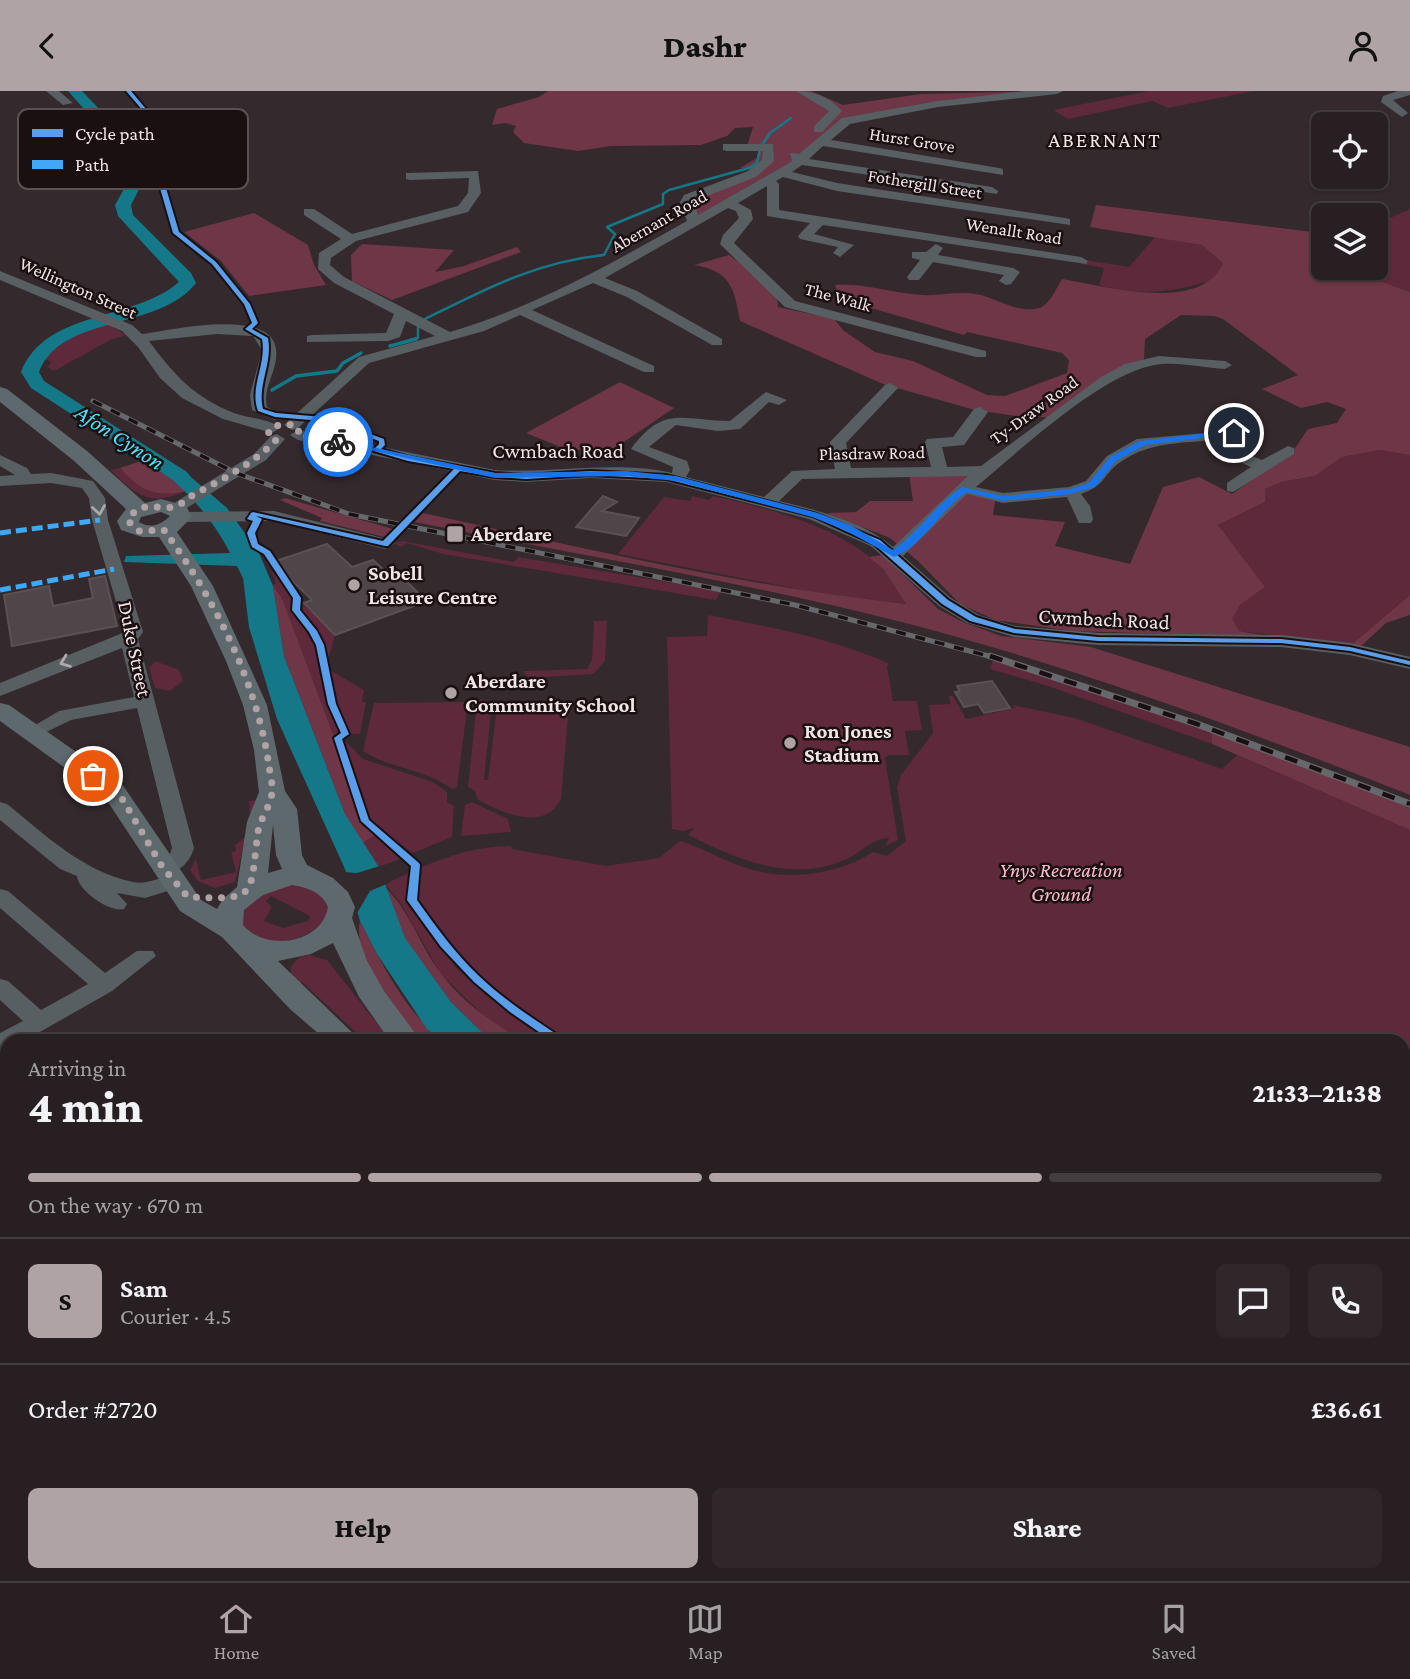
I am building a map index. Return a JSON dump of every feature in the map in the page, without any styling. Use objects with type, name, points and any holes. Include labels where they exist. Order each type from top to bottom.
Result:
[{"type":"main road","points":[[0,393],[79,454],[108,480],[125,500],[140,509],[130,517],[129,525],[147,532],[183,508]]},
{"type":"main road","points":[[183,508],[185,559],[226,636],[255,705],[266,750],[272,792],[284,809],[289,855],[296,870],[332,889],[340,899],[339,919],[352,961],[373,997],[401,1034]]},
{"type":"main road","points":[[0,710],[123,800],[190,905],[239,937],[274,951],[300,947],[352,961]]},
{"type":"main road","points":[[272,792],[260,822],[254,877],[233,906],[229,918],[239,937],[281,982],[338,1034]]},
{"type":"main road","points":[[175,882],[214,899],[245,892],[278,878],[307,877]]},
{"type":"main road","points":[[281,982],[285,964],[300,947],[331,929],[339,919]]},
{"type":"street","points":[[52,91],[67,103]]},
{"type":"street","points":[[802,91],[826,102],[836,111],[794,155],[799,161],[992,191]]},
{"type":"street","name":"Abernant Road","points":[[295,430],[363,360],[382,352],[449,337],[521,310],[593,278],[781,173],[799,161],[836,127],[860,117],[953,102],[1057,91]]},
{"type":"street","points":[[1405,114],[1387,102],[1387,98],[1410,91]]},
{"type":"street","name":"Hurst Grove","points":[[819,142],[999,172]]},
{"type":"street","points":[[694,221],[686,202],[689,198],[752,174],[768,161],[769,148],[727,147]]},
{"type":"street","name":"Fothergill Street","points":[[781,173],[837,187],[1065,222]]},
{"type":"street","points":[[410,176],[474,174],[476,181],[471,203],[463,209],[351,238],[324,256],[323,266],[339,280],[449,337]]},
{"type":"street","name":"Wenallt Road","points":[[766,181],[773,184],[772,213],[1080,261]]},
{"type":"street","name":"The Walk","points":[[725,203],[741,208],[746,213],[746,219],[728,237],[727,244],[762,274],[789,303],[981,354]]},
{"type":"street","points":[[309,212],[337,233],[351,238]]},
{"type":"street","points":[[437,216],[453,226]]},
{"type":"street","points":[[818,222],[805,236],[846,245],[840,253]]},
{"type":"street","name":"Wenallt Road","points":[[914,277],[923,256],[942,240]]},
{"type":"street","points":[[923,256],[1013,272],[1006,281]]},
{"type":"street","name":"Wellington Street","points":[[0,275],[97,314],[142,338],[166,376],[180,389],[222,414],[275,427]]},
{"type":"street","points":[[593,278],[632,294],[717,342]]},
{"type":"street","points":[[521,310],[649,369]]},
{"type":"street","points":[[312,339],[388,337],[395,334],[402,311]]},
{"type":"street","points":[[142,338],[236,329],[257,332],[265,338],[270,352],[256,401],[275,427],[295,430]]},
{"type":"street","name":"Ty-Draw Road","points":[[894,554],[914,540],[951,498],[1016,446],[1125,371],[1147,361],[1225,365]]},
{"type":"street","points":[[844,473],[838,442],[890,388]]},
{"type":"street","points":[[676,479],[682,470],[681,464],[639,449],[654,432],[678,418],[734,426],[767,397]]},
{"type":"street","points":[[940,471],[933,442],[958,442],[980,412]]},
{"type":"street","points":[[183,508],[260,457],[275,427]]},
{"type":"street","name":"Cwmbach Road","points":[[295,430],[495,475],[626,474],[676,479],[768,502],[848,528],[894,554],[945,602],[973,619],[1014,631],[1088,639],[1281,641],[1350,649],[1410,663]]},
{"type":"street","points":[[965,489],[1003,498],[1070,492],[1092,485],[1113,459],[1143,442],[1227,433],[1232,453],[1263,466]]},
{"type":"street","points":[[1233,487],[1288,451]]},
{"type":"street","points":[[0,460],[21,471],[24,478]]},
{"type":"street","name":"Plasdraw Road","points":[[768,502],[798,474],[987,471]]},
{"type":"street","name":"Duke Street","points":[[0,481],[24,478],[69,479],[87,484],[97,498],[100,520],[134,632],[130,639],[183,848],[182,857],[177,862],[175,882]]},
{"type":"street","points":[[1070,492],[1082,506],[1085,519]]},
{"type":"street","points":[[183,508],[209,516],[233,514],[286,518],[385,544]]},
{"type":"street","points":[[0,690],[63,662],[130,639]]},
{"type":"street","points":[[32,733],[66,715],[146,701]]},
{"type":"street","points":[[0,809],[116,904]]},
{"type":"street","points":[[68,864],[127,889],[145,891],[175,882]]},
{"type":"street","points":[[0,897],[104,985]]},
{"type":"street","points":[[17,1034],[104,985],[145,956]]},
{"type":"street","points":[[0,987],[38,1022]]},
{"type":"green space","points":[[1149,91],[1254,91],[1168,108],[1153,101],[1068,119],[1053,110]]},
{"type":"green space","points":[[1410,209],[1410,292],[1377,280],[1388,280],[1388,219]]},
{"type":"green space","points":[[1155,237],[1202,245],[1224,263],[1213,280],[1184,288],[1143,292],[1099,285],[1104,268],[1082,264],[1085,260],[1129,267]]},
{"type":"green space","points":[[105,323],[126,335],[110,340],[54,371],[48,367],[51,362],[42,357],[76,335]]},
{"type":"green space","points":[[1380,450],[1410,455],[1410,595],[1351,645],[1239,631],[1231,618],[1241,604],[1218,525],[1265,502],[1265,489],[1281,482],[1315,476],[1342,457]]},
{"type":"green space","points":[[120,468],[134,481],[158,492],[186,491],[163,498],[144,496],[128,487],[111,470]]},
{"type":"green space","points":[[692,496],[709,500],[713,496],[740,502],[824,529],[872,559],[892,580],[907,604],[834,596],[618,554],[664,497],[690,501]]},
{"type":"green space","points":[[403,541],[514,562],[518,557],[721,591],[716,600],[443,554],[407,543],[401,547],[393,543]]},
{"type":"green space","points":[[270,569],[293,597],[292,611],[312,639],[318,653],[339,730],[334,737],[282,598],[272,585],[276,583]]},
{"type":"green space","points":[[303,603],[335,635],[327,664],[318,631],[303,613]]},
{"type":"green space","name":"Ron Jones Stadium","points":[[708,615],[823,640],[890,664],[887,666],[893,701],[917,701],[922,730],[905,731],[909,755],[888,755],[885,758],[898,840],[885,846],[889,838],[883,838],[847,859],[826,866],[785,869],[745,860],[707,844],[688,835],[694,828],[683,831],[672,829],[667,637],[707,636]]},
{"type":"green space","points":[[594,621],[607,621],[605,661],[593,674],[529,678],[523,671],[587,669],[592,660]]},
{"type":"green space","points":[[993,660],[1211,731],[1212,744],[1048,686],[990,669]]},
{"type":"green space","points":[[155,661],[179,670],[183,681],[170,691],[155,688],[149,668]]},
{"type":"green space","points":[[328,669],[364,690],[362,702],[366,702],[360,734],[348,734],[335,703]]},
{"type":"green space","name":"Ynys Recreation Ground","points":[[949,696],[953,696],[966,719],[1015,708],[1013,705],[1075,718],[1222,769],[1237,755],[1410,830],[1410,1034],[555,1034],[498,996],[470,972],[415,898],[420,868],[464,852],[499,846],[511,846],[512,849],[606,866],[659,858],[680,841],[757,871],[791,875],[843,867],[873,852],[887,856],[906,841],[897,788],[901,775],[933,733],[929,705],[950,704]]},
{"type":"green space","points":[[481,699],[492,702],[484,780],[488,780],[497,706],[569,705],[561,799],[544,815],[521,817],[509,814],[477,799],[475,791],[468,787],[477,702]]},
{"type":"green space","points":[[468,702],[457,787],[452,789],[431,777],[385,762],[363,751],[374,703]]},
{"type":"green space","points":[[343,739],[363,759],[433,782],[447,792],[447,802],[454,806],[452,837],[413,853],[370,822]]},
{"type":"green space","points":[[256,800],[254,831],[244,844],[235,882],[215,888],[198,881],[190,870],[196,859],[201,880],[236,872],[231,852],[236,851],[235,845],[248,832],[249,801]]},
{"type":"green space","points":[[472,802],[508,819],[511,832],[461,836],[465,805]]},
{"type":"green space","points":[[375,835],[405,857],[379,867],[363,843]]},
{"type":"green space","points":[[413,871],[407,901],[457,969],[492,1000],[543,1034],[512,1034],[489,1021],[440,973],[400,902],[385,884]]},
{"type":"green space","points":[[296,884],[314,888],[329,902],[326,922],[306,935],[283,941],[272,942],[251,933],[242,924],[246,905],[277,886]],"holes":[[[271,896],[310,916],[308,921],[283,928],[264,921],[272,907],[266,901]]]},
{"type":"green space","points":[[309,955],[327,960],[385,1034],[358,1034],[302,982],[297,984],[291,975],[291,966],[300,957]]},
{"type":"shaded area","points":[[548,91],[811,91],[843,105],[921,94],[1046,91],[949,100],[844,119],[791,162],[695,217],[689,203],[759,170],[740,168],[757,158],[759,146],[747,146],[753,127],[735,128],[727,136],[701,145],[611,146],[578,151],[524,143],[513,132],[516,126],[505,123],[492,125],[497,109],[539,97]]},
{"type":"shaded area","points":[[1096,205],[1311,232],[1311,280],[1377,280],[1410,292],[1410,455],[1380,450],[1342,457],[1315,476],[1281,482],[1265,489],[1265,502],[1218,525],[1265,587],[1241,604],[1232,618],[1239,631],[1273,637],[1072,631],[995,620],[960,604],[918,561],[890,538],[827,513],[856,512],[870,501],[913,501],[909,474],[977,474],[955,490],[995,501],[993,515],[1065,522],[1055,546],[1130,564],[1163,487],[1199,477],[1232,494],[1293,451],[1308,429],[1337,423],[1346,409],[1327,402],[1301,408],[1262,389],[1298,375],[1223,319],[1214,316],[1181,315],[1145,339],[1144,360],[1048,418],[1031,415],[1029,418],[975,410],[883,384],[740,321],[729,283],[716,272],[694,265],[729,255],[751,271],[777,297],[778,307],[834,319],[844,331],[875,352],[913,361],[987,395],[1005,396],[1067,373],[1069,360],[1062,353],[967,332],[964,335],[840,299],[835,285],[857,285],[922,295],[976,294],[1014,307],[1031,309],[1043,307],[1062,279],[1150,293],[1174,292],[1195,288],[1212,279],[1223,263],[1202,245],[1090,227]]},
{"type":"shaded area","points":[[254,213],[308,245],[314,265],[326,285],[249,296],[221,261],[184,232]]},
{"type":"shaded area","points":[[362,244],[454,250],[435,272],[464,266],[517,247],[521,252],[392,300],[352,281],[351,255]]},
{"type":"shaded area","points":[[620,382],[674,408],[615,448],[568,450],[526,433]]},
{"type":"shaded area","points":[[147,459],[186,491],[166,494],[149,491],[120,468]]},
{"type":"shaded area","points":[[285,498],[393,529],[384,537],[320,521],[322,518],[280,500]]},
{"type":"shaded area","points":[[423,513],[724,577],[906,604],[884,570],[869,557],[883,555],[938,609],[963,622],[1001,636],[1091,647],[1410,747],[1410,795],[1185,710],[957,637],[755,588],[415,522]]},
{"type":"shaded area","points":[[273,586],[282,598],[334,737],[361,824],[375,835],[363,843],[345,814],[284,656]]},
{"type":"shaded area","points":[[1410,595],[1410,615],[1386,623],[1360,647],[1351,645]]},
{"type":"shaded area","points":[[1211,731],[1410,807],[1410,830],[1212,744]]},
{"type":"shaded area","points":[[387,889],[403,908],[433,962],[449,983],[479,1011],[513,1034],[484,1034],[451,1002],[405,939]]},
{"type":"shaded area","points":[[360,921],[406,1002],[436,1034],[412,1034],[369,967],[359,935]]},
{"type":"water","points":[[157,455],[185,472],[227,508],[259,553],[273,586],[284,656],[345,814],[379,867],[405,938],[451,1002],[484,1034],[434,1034],[427,1029],[377,954],[360,921],[345,869],[277,719],[249,627],[243,578],[237,566],[124,562],[126,556],[230,553],[194,501],[147,459]]},
{"type":"pier","points":[[383,865],[389,883],[370,891],[356,915],[343,872],[357,873]]},
{"type":"building","points":[[603,496],[617,502],[602,511],[639,518],[626,536],[576,527]]},
{"type":"building","name":"Sobell Leisure Centre","points":[[327,544],[352,567],[373,560],[385,571],[392,568],[427,601],[335,635],[304,603],[312,600],[273,562]]},
{"type":"building","points":[[105,576],[117,626],[12,646],[4,595],[49,586],[53,606],[93,598],[89,579]]},
{"type":"building","points":[[992,681],[1010,708],[984,713],[978,704],[964,707],[955,692],[960,691],[957,686]]},
{"type":"waterway","name":"Afon Cynon","points":[[75,91],[92,109]]},
{"type":"waterway","points":[[762,145],[770,133],[791,118]]},
{"type":"waterway","points":[[423,320],[489,288],[532,271],[604,255],[615,234],[607,227],[663,204],[663,194],[669,190],[749,168],[757,163],[760,149]]},
{"type":"waterway","name":"Afon Cynon","points":[[132,189],[123,205],[126,216],[185,276],[188,283],[174,295],[153,305],[74,331],[52,342],[37,355],[30,372],[37,384],[180,476]]},
{"type":"waterway","points":[[410,340],[418,338],[418,326]]},
{"type":"waterway","points":[[390,346],[416,339]]},
{"type":"waterway","points":[[272,390],[296,376],[337,371],[343,363],[361,353]]},
{"type":"railway","points":[[93,401],[236,473],[349,514],[795,605],[996,658]]},
{"type":"railway","points":[[990,656],[1197,724],[1410,804]]},
{"type":"marked path","points":[[0,533],[100,520]]},
{"type":"marked path","points":[[0,590],[114,569]]},
{"type":"cycle path","points":[[128,91],[144,109]]},
{"type":"cycle path","points":[[163,189],[176,233],[214,263],[247,304],[255,323],[248,329],[265,338],[266,356],[258,392],[260,410],[275,415],[323,419],[382,440],[382,445],[376,450],[408,459],[495,475],[526,477],[591,473],[666,477],[815,515],[877,542],[945,602],[973,619],[1014,631],[1098,639],[1281,641],[1350,649],[1410,663]]},
{"type":"cycle path","points":[[458,469],[385,544],[253,514],[251,519],[258,519],[251,533],[255,545],[267,553],[297,598],[296,610],[313,631],[320,645],[332,704],[345,734],[338,738],[365,821],[416,865],[412,900],[445,945],[494,995],[549,1034]]},
{"type":"way so far","points":[[93,776],[123,800],[163,868],[188,897],[228,899],[241,897],[250,888],[254,877],[260,822],[272,792],[266,750],[255,705],[238,661],[202,586],[181,553],[164,530],[139,531],[133,529],[128,521],[134,513],[146,507],[174,507],[242,469],[260,457],[277,439],[270,437],[268,432],[276,426],[292,425],[299,428],[298,435],[338,442]]},
{"type":"place","name":"Aberdare","points":[[455,534]]},
{"type":"place","name":"Sobell Leisure Centre","points":[[354,585]]},
{"type":"place","name":"Aberdare Community School","points":[[451,693]]},
{"type":"place","name":"Ron Jones Stadium","points":[[790,743]]},
{"type":"district","name":"ABERNANT","points":[[1105,140]]},
{"type":"route","points":[[338,442],[458,470],[495,475],[526,477],[626,474],[698,483],[815,515],[877,542],[894,554],[914,540],[951,498],[965,489],[1003,498],[1070,492],[1092,485],[1107,464],[1119,454],[1143,442],[1180,436],[1234,433]]}]
